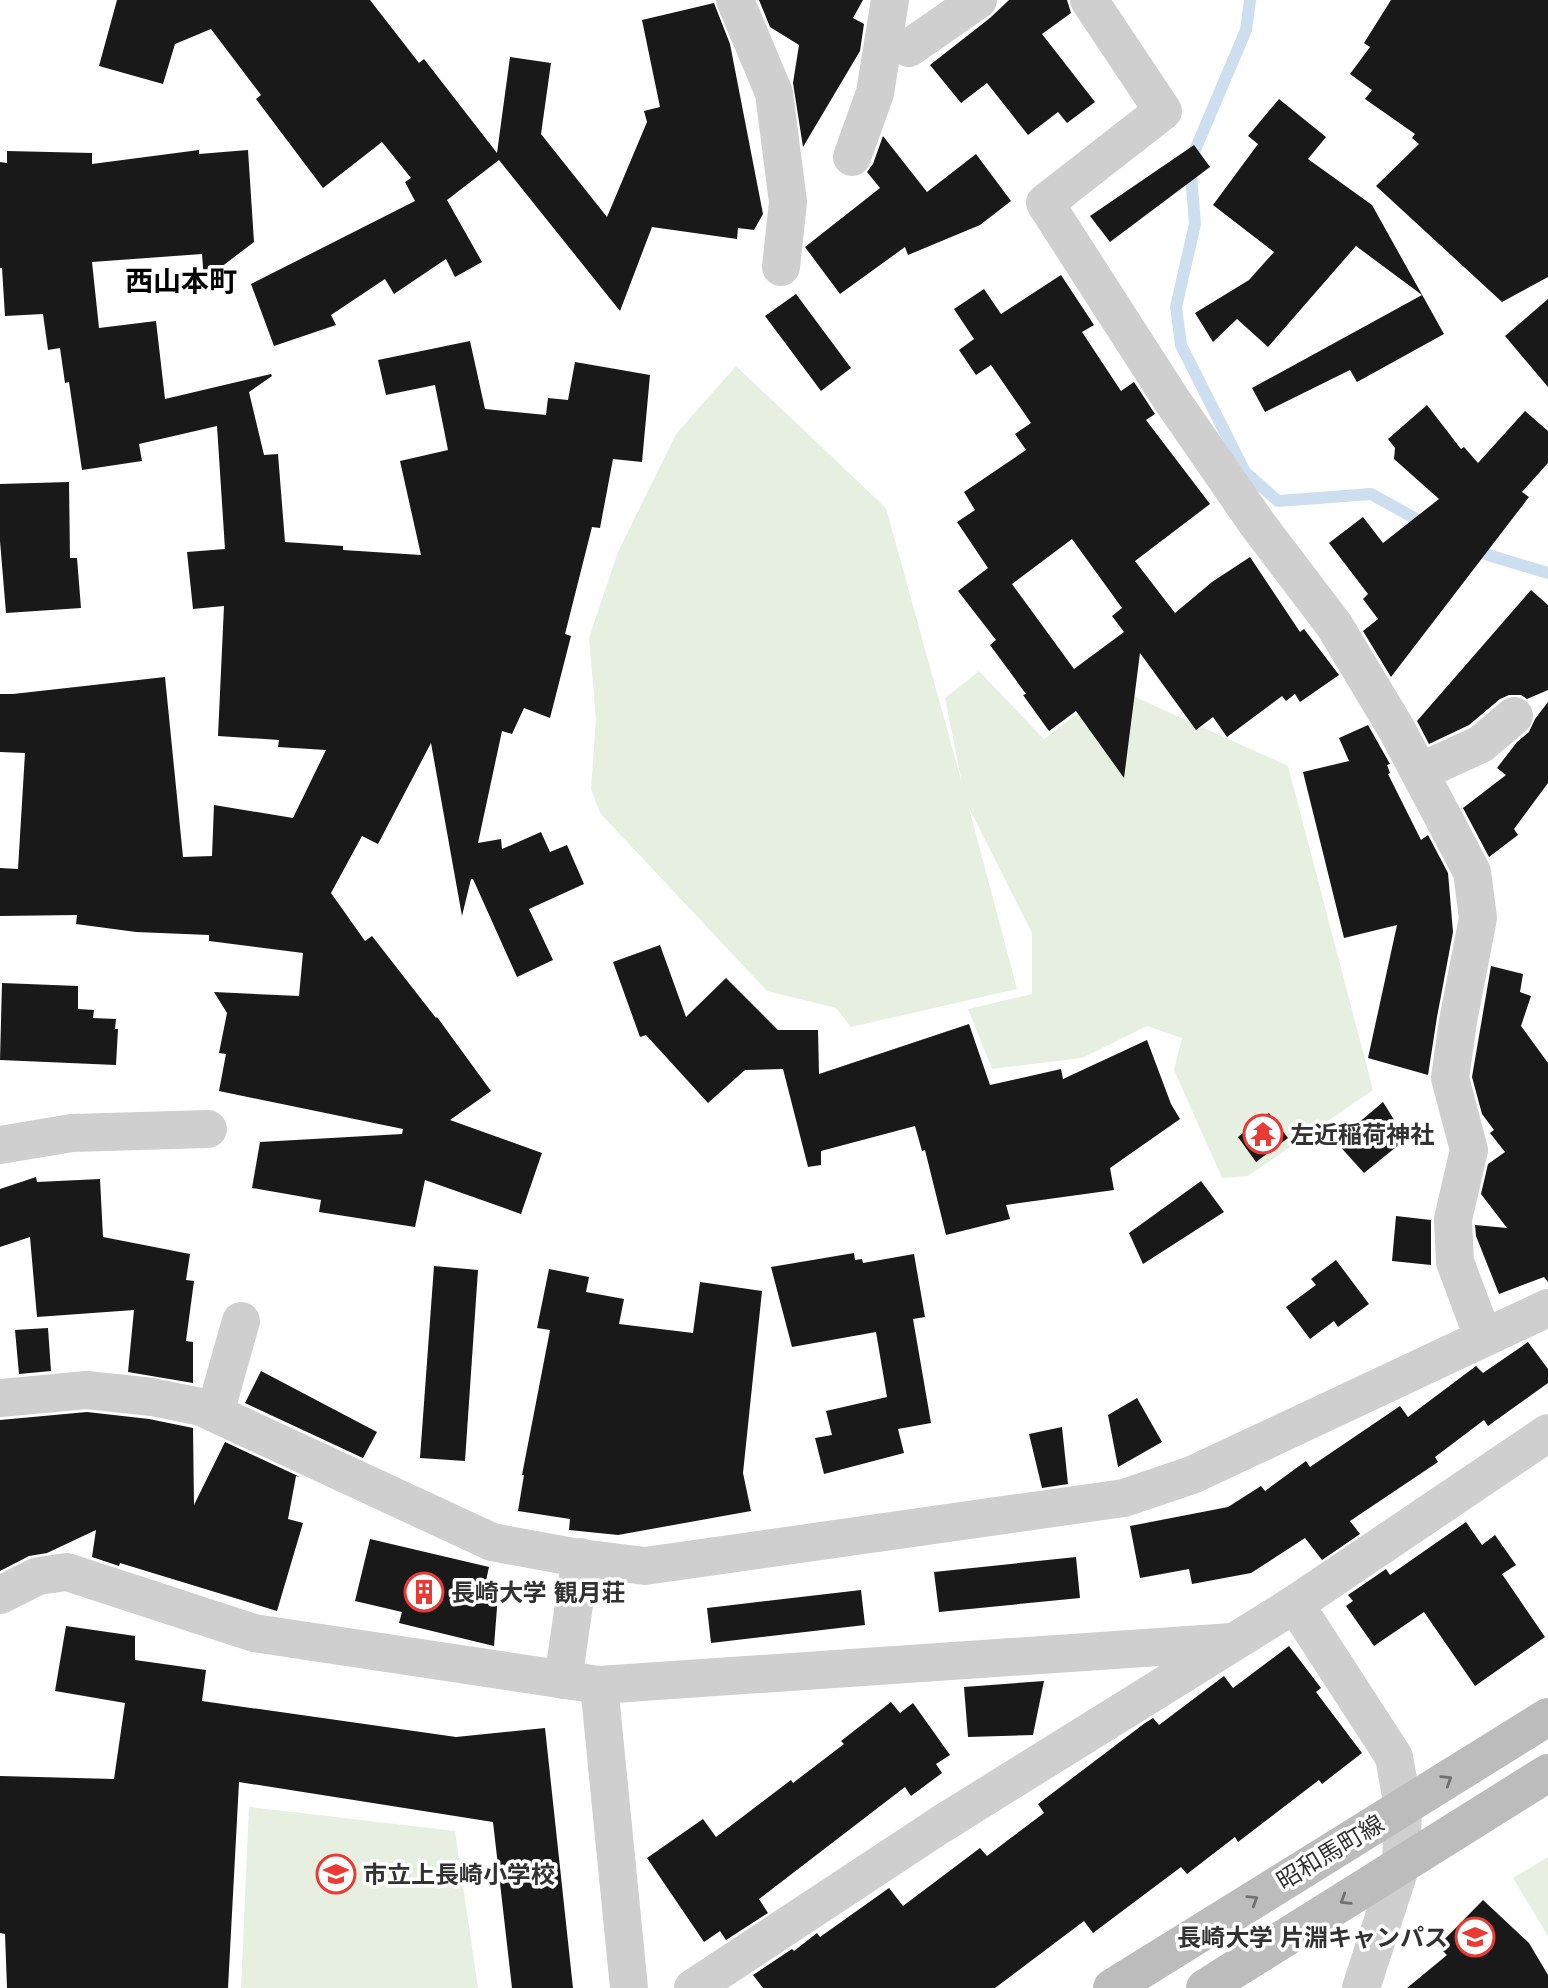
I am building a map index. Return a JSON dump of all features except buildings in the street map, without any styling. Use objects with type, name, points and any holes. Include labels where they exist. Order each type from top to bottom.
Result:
[{"type":"main road","name":"昭和馬町線","points":[[1112,1988],[1548,1717]]},
{"type":"main road","name":"昭和馬町線","points":[[1205,1988],[1548,1773]]},
{"type":"street","points":[[736,0],[774,93],[788,202],[781,267]]},
{"type":"street","points":[[852,157],[875,93],[890,0]]},
{"type":"street","points":[[909,48],[978,0]]},
{"type":"street","points":[[1089,0],[1163,111],[1045,203],[1171,399],[1258,525],[1334,625],[1420,772],[1472,872],[1478,918],[1450,1078],[1469,1150],[1454,1219],[1455,1262],[1483,1337]]},
{"type":"street","points":[[1420,772],[1481,744],[1514,716]]},
{"type":"street","points":[[0,1145],[72,1133],[208,1129]]},
{"type":"street","points":[[0,1398],[87,1390],[152,1396],[201,1407],[492,1542],[645,1566],[1124,1498],[1203,1470],[1548,1308]]},
{"type":"street","points":[[215,1413],[241,1321]]},
{"type":"street","points":[[693,1988],[940,1825],[1295,1604],[1548,1433]]},
{"type":"street","points":[[581,1557],[581,1683],[629,1988]]},
{"type":"street","points":[[0,1595],[38,1576],[67,1572],[254,1633],[581,1683],[1232,1642]]},
{"type":"street","points":[[1295,1604],[1394,1756],[1404,1807],[1401,1864],[1361,1988]]},
{"type":"shaded area","points":[[736,366],[886,508],[962,783],[945,698],[979,671],[1044,739],[1113,687],[1288,766],[1373,1090],[1248,1176],[1222,1178],[1174,1070],[1182,1038],[1147,1026],[1082,1058],[992,1069],[968,1009],[1032,994],[1032,933],[969,808],[1017,989],[851,1027],[836,1008],[767,991],[600,813],[591,789],[596,719],[589,638],[618,552],[676,434]]},
{"type":"shaded area","points":[[249,1807],[455,1831],[478,1988],[241,1988]]},
{"type":"shaded area","points":[[1548,1857],[1548,1936],[1513,1878]]},
{"type":"waterway","points":[[1250,0],[1246,30],[1190,162],[1195,224],[1176,307],[1181,345],[1245,472],[1278,501],[1371,494],[1427,525]]},
{"type":"waterway","points":[[1472,547],[1488,555],[1548,573]]},
{"type":"place","name":"左近稲荷神社","points":[[1263,1134]]},
{"type":"place","name":"長崎大学 観月荘","points":[[424,1592]]},
{"type":"place","name":"市立上長崎小学校","points":[[336,1874]]},
{"type":"place","name":"長崎大学 片淵キャンパス","points":[[1475,1937]]},
{"type":"district","name":"西山本町","points":[[181,281]]}]
